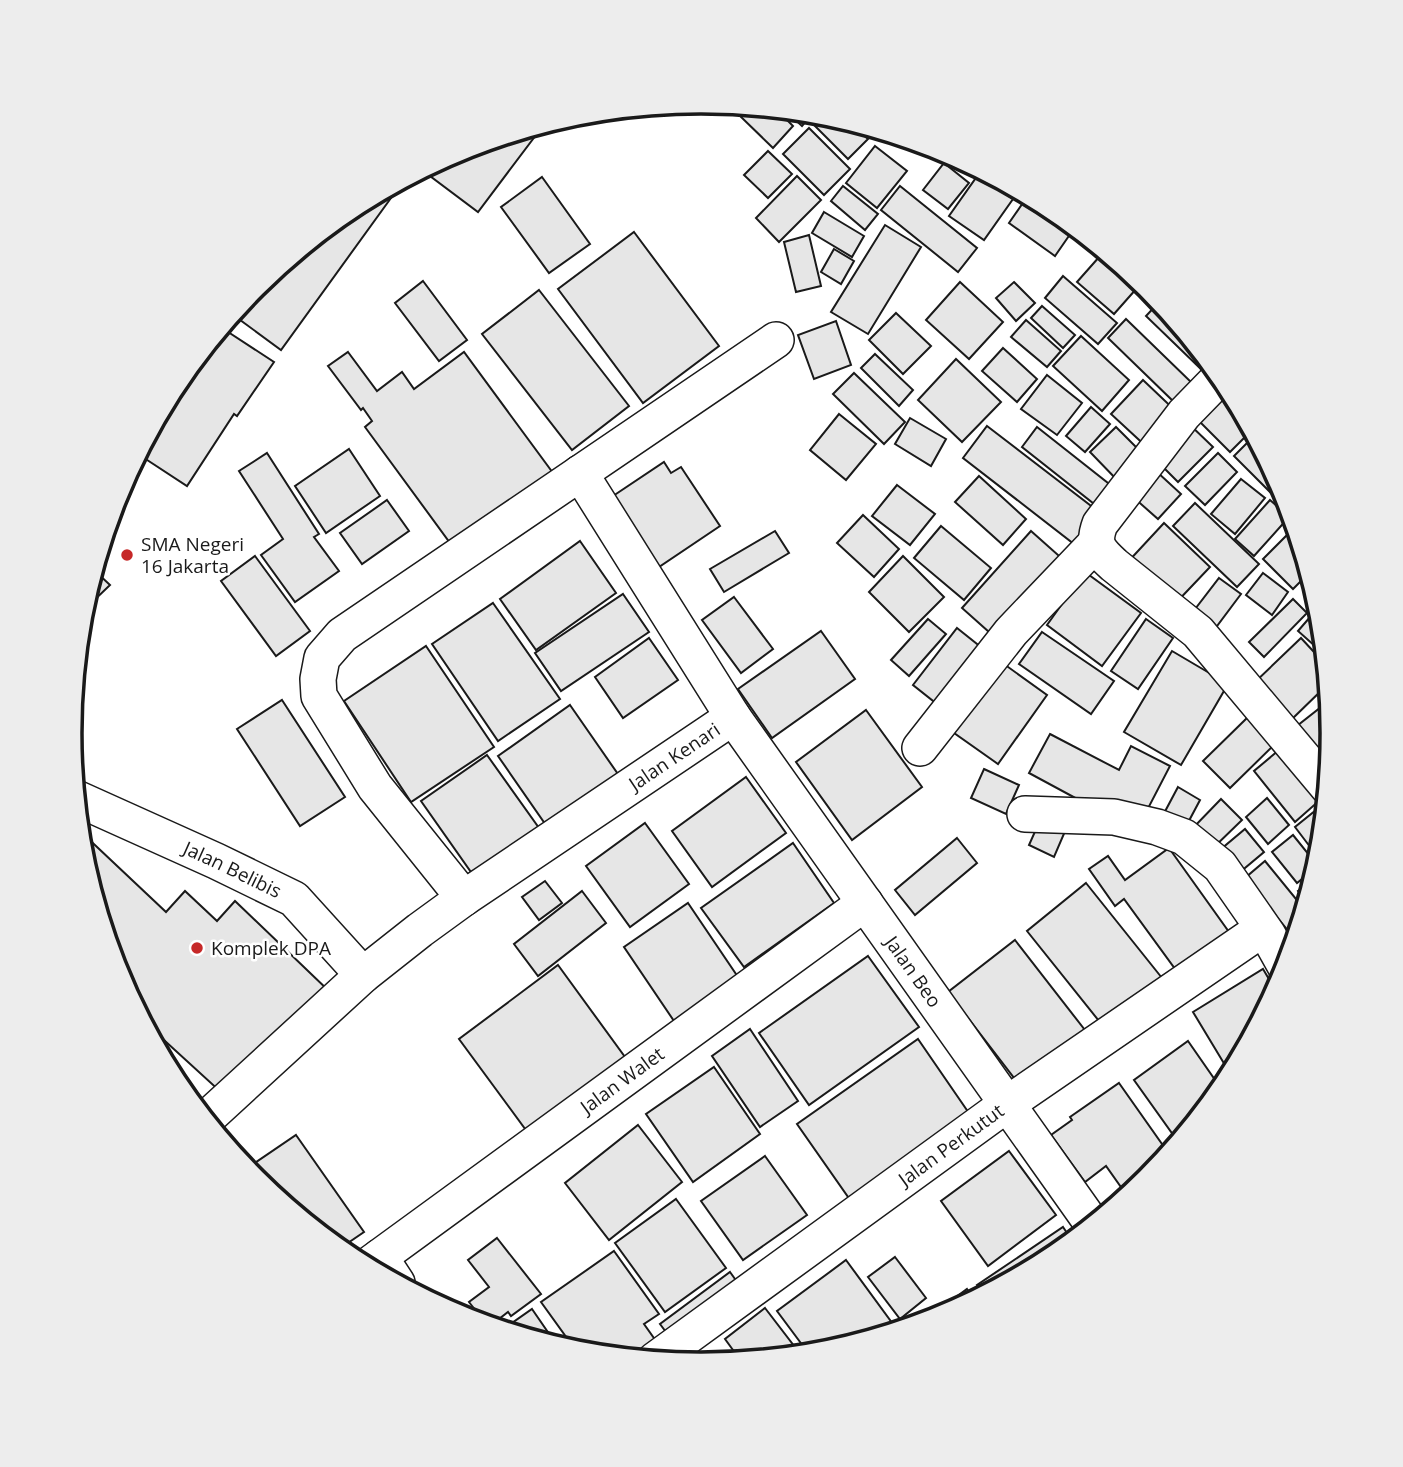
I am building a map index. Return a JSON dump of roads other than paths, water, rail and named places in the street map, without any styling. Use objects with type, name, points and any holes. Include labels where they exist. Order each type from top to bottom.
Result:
[{"type":"street","points":[[464,898],[375,788],[330,717],[319,696],[318,679],[322,658],[342,635],[776,340]]},
{"type":"street","points":[[1212,384],[1193,402],[1100,524],[1096,543],[1102,554],[1114,565],[1198,632],[1319,776]]},
{"type":"street","name":"Jalan Kenari","points":[[213,1113],[363,975],[464,898],[733,717],[580,473]]},
{"type":"street","points":[[920,748],[1010,632],[1096,543]]},
{"type":"street","name":"Jalan Beo","points":[[733,717],[1088,1217]]},
{"type":"street","name":"Jalan Belibis","points":[[87,803],[294,899],[363,975]]},
{"type":"street","points":[[1025,814],[1114,817],[1157,827],[1184,837],[1220,866],[1279,956]]},
{"type":"street","name":"Jalan Walet","points":[[385,1266],[865,903]]},
{"type":"street","name":"Jalan Perkutut","points":[[667,1351],[1007,1104],[1252,936]]},
{"type":"place","name":"SMA Negeri 16 Jakarta","points":[[127,555]]},
{"type":"place","name":"Komplek DPA","points":[[197,948]]}]
